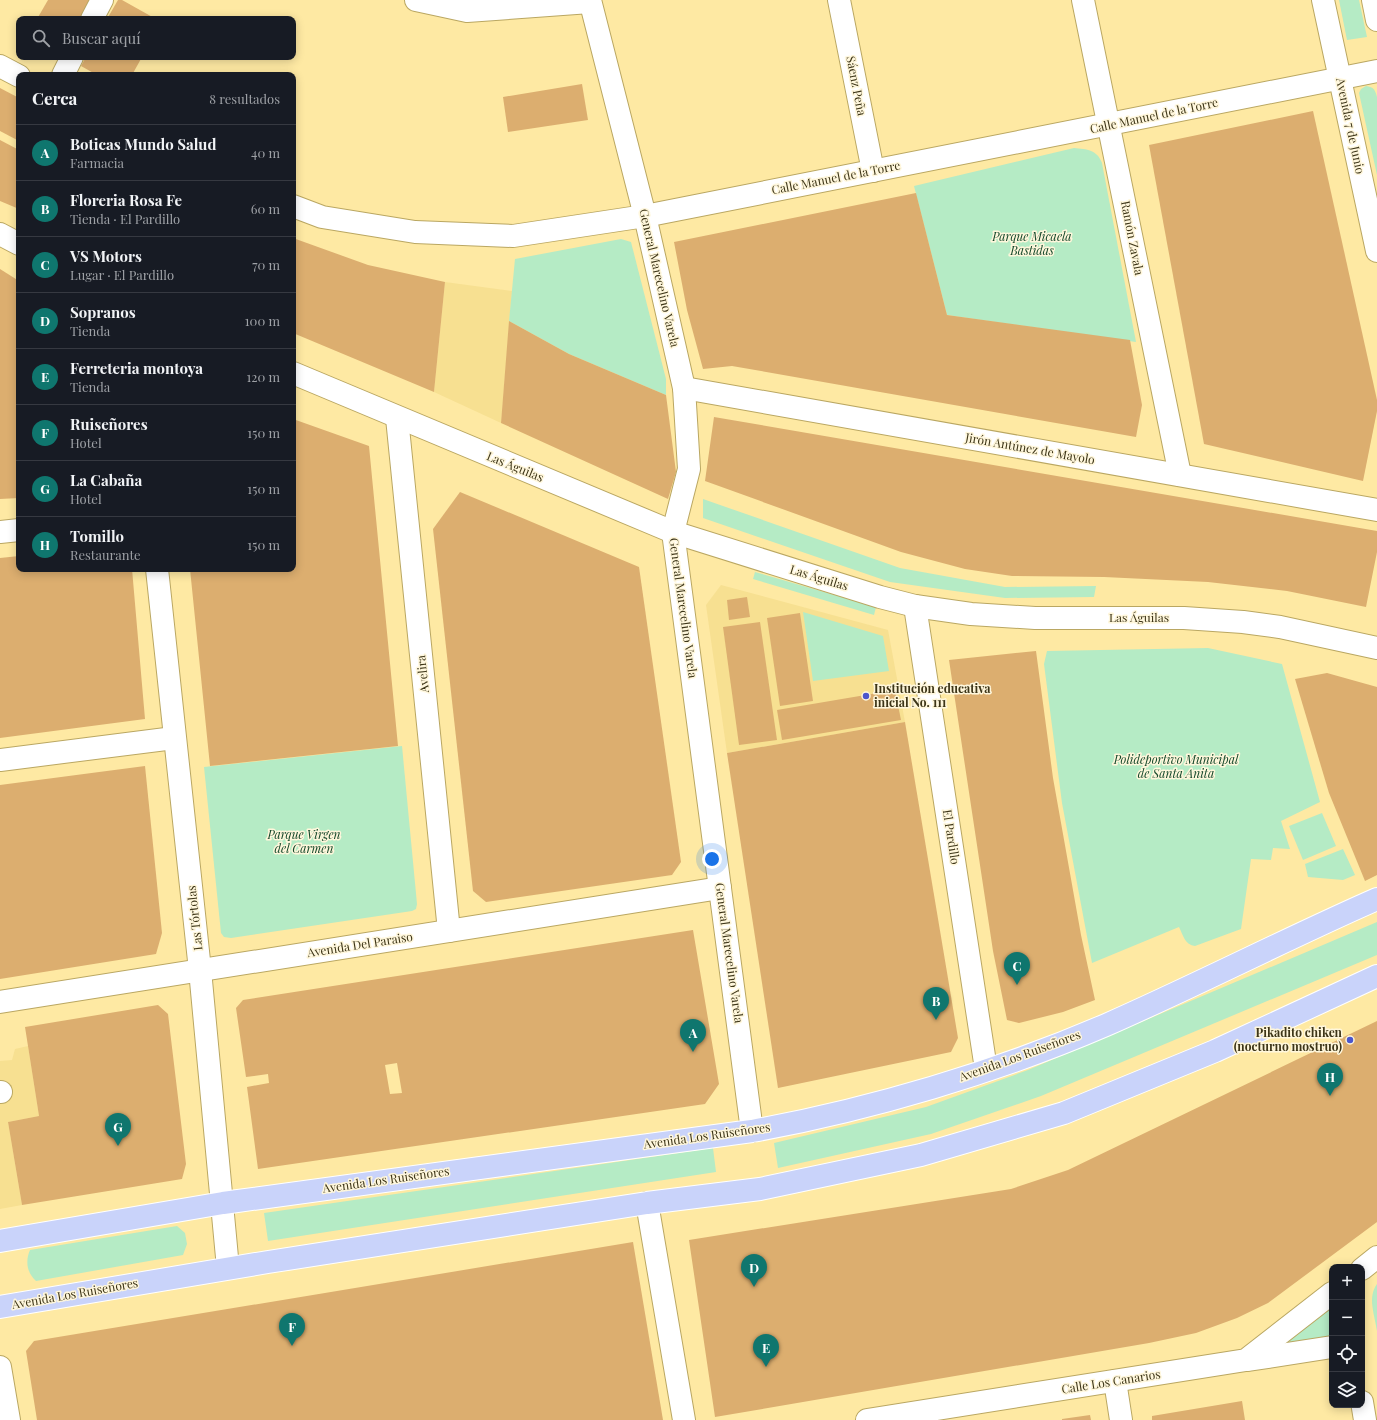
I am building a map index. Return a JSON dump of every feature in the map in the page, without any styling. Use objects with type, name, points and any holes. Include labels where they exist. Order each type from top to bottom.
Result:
[{"type":"main road","name":"Avenida Los Ruiseñores","points":[[0,1241],[223,1203],[752,1130],[812,1120],[924,1089],[1017,1059],[1106,1025],[1377,899]]},
{"type":"main road","name":"Avenida Los Ruiseñores","points":[[0,1307],[228,1268],[647,1203],[760,1189],[922,1155],[1064,1113],[1215,1051],[1377,976]]},
{"type":"street","points":[[94,16],[102,0]]},
{"type":"street","points":[[416,0],[467,11],[590,1]]},
{"type":"street","name":"Sáenz Peña","points":[[839,0],[873,171]]},
{"type":"street","name":"Ramón Zavala","points":[[1083,0],[1180,476]]},
{"type":"street","name":"Avenida 7 de Junio","points":[[1323,0],[1377,251]]},
{"type":"street","points":[[1373,0],[1377,20]]},
{"type":"street","name":"General Marecelino Varela","points":[[590,1],[644,216],[684,388],[689,469],[673,532],[752,1130]]},
{"type":"street","points":[[64,72],[70,60]]},
{"type":"street","points":[[0,66],[16,74]]},
{"type":"street","name":"Calle Manuel de la Torre","points":[[296,207],[322,217],[415,232],[513,236],[644,216],[1377,71]]},
{"type":"street","points":[[0,234],[16,242]]},
{"type":"street","name":"Las Águilas","points":[[296,374],[397,418],[673,532],[880,597],[915,606],[971,614],[1034,618],[1184,618],[1243,622],[1376,643]]},
{"type":"street","name":"Jirón Antúnez de Mayolo","points":[[684,388],[1377,510]]},
{"type":"street","name":"Avelira","points":[[397,418],[449,931]]},
{"type":"street","points":[[0,532],[16,530]]},
{"type":"street","name":"Las Tórtolas","points":[[157,572],[200,970],[228,1268]]},
{"type":"street","name":"El Pardillo","points":[[915,606],[986,1069]]},
{"type":"street","points":[[0,760],[174,738]]},
{"type":"street","name":"Avenida Del Paraiso","points":[[0,1002],[720,888]]},
{"type":"street","points":[[647,1203],[684,1420]]},
{"type":"street","points":[[1365,1267],[1377,1257]]},
{"type":"street","name":"Calle Los Canarios","points":[[867,1420],[1246,1360],[1329,1295]]},
{"type":"street","points":[[1246,1360],[1329,1347]]},
{"type":"street","points":[[0,1368],[9,1420]]},
{"type":"street","points":[[1115,1381],[1121,1420]]},
{"type":"street","points":[[1363,1408],[1365,1420]]},
{"type":"shaded area","points":[[445,282],[512,291],[501,423],[434,392]]},
{"type":"shaded area","points":[[721,585],[888,630],[905,722],[727,753],[706,605]]},
{"type":"shaded area","points":[[28,1046],[39,1116],[8,1122],[22,1205],[0,1209],[0,1061],[12,1060],[15,1049]]},
{"type":"green space","points":[[1339,0],[1359,0],[1367,37],[1347,40]]},
{"type":"green space","points":[[1366,86],[1374,89],[1377,97],[1377,175],[1359,93],[1361,89]]},
{"type":"green space","name":"Parque Micaela Bastidas","points":[[1074,148],[1091,151],[1097,155],[1102,163],[1136,342],[947,315],[914,186]]},
{"type":"green space","points":[[621,239],[631,242],[666,379],[666,395],[569,354],[509,321],[515,259]]},
{"type":"green space","points":[[703,499],[900,568],[1005,587],[1096,586],[1094,597],[1005,598],[890,582],[703,518]]},
{"type":"green space","points":[[755,572],[876,607],[874,615],[753,579]]},
{"type":"green space","points":[[803,612],[883,636],[889,671],[813,681]]},
{"type":"green space","name":"Polideportivo Municipal de Santa Anita","points":[[1208,648],[1282,664],[1320,802],[1281,821],[1290,849],[1273,848],[1271,860],[1251,859],[1241,929],[1195,946],[1187,942],[1179,927],[1092,963],[1062,803],[1044,664],[1047,651]]},
{"type":"green space","name":"Parque Virgen del Carmen","points":[[402,746],[417,904],[416,909],[412,911],[231,938],[224,937],[221,933],[204,767]]},
{"type":"green space","points":[[1322,813],[1336,846],[1303,860],[1289,826]]},
{"type":"green space","points":[[1343,849],[1355,875],[1343,880],[1308,877],[1305,864]]},
{"type":"green space","points":[[1377,922],[1377,955],[1041,1096],[931,1134],[778,1168],[774,1143],[926,1107],[1028,1070]]},
{"type":"green space","points":[[713,1148],[716,1172],[268,1241],[264,1213]]},
{"type":"green space","points":[[177,1226],[185,1233],[187,1244],[183,1255],[36,1281],[29,1271],[27,1263],[30,1250]]},
{"type":"green space","points":[[1377,1284],[1377,1331],[1373,1313],[1372,1295]]},
{"type":"green space","points":[[1329,1303],[1329,1341],[1270,1351]]},
{"type":"building","points":[[48,0],[90,0],[81,16],[39,16]]},
{"type":"building","points":[[118,0],[122,0],[151,16],[109,16]]},
{"type":"building","points":[[84,60],[140,60],[134,72],[92,72],[81,66]]},
{"type":"building","points":[[582,84],[588,120],[508,132],[503,97]]},
{"type":"building","points":[[0,88],[16,96],[16,139],[0,131]]},
{"type":"building","points":[[1313,111],[1377,400],[1377,411],[1363,481],[1204,444],[1149,145]]},
{"type":"building","points":[[0,140],[16,148],[16,208],[0,201]]},
{"type":"building","points":[[916,193],[947,315],[1130,340],[1142,405],[1136,437],[732,366],[703,369],[687,310],[674,242]]},
{"type":"building","points":[[296,239],[368,265],[445,282],[434,392],[296,334]]},
{"type":"building","points":[[0,269],[16,279],[16,498],[0,499]]},
{"type":"building","points":[[509,321],[569,354],[666,395],[676,472],[668,499],[501,423]]},
{"type":"building","points":[[714,417],[1377,531],[1377,552],[1366,607],[1287,591],[1208,582],[1104,577],[1012,576],[965,569],[901,552],[705,481]]},
{"type":"building","points":[[296,420],[369,446],[398,746],[210,766],[190,572],[296,572]]},
{"type":"building","points":[[460,492],[639,567],[681,862],[672,875],[486,902],[473,891],[433,529]]},
{"type":"building","points":[[16,556],[16,572],[132,572],[145,719],[0,738],[0,558]]},
{"type":"building","points":[[747,597],[750,617],[729,620],[727,600]]},
{"type":"building","points":[[800,613],[813,701],[780,706],[767,618]]},
{"type":"building","points":[[760,622],[777,740],[739,745],[723,627]]},
{"type":"building","points":[[1036,651],[1053,778],[1081,935],[1095,1000],[1063,1012],[1019,1023],[1007,1020],[993,951],[949,660]]},
{"type":"building","points":[[1327,673],[1377,687],[1377,875],[1365,881],[1329,793],[1295,679]]},
{"type":"building","points":[[895,690],[901,720],[782,740],[777,710]]},
{"type":"building","points":[[905,722],[958,1038],[951,1052],[778,1088],[727,753]]},
{"type":"building","points":[[145,766],[162,933],[156,954],[0,979],[0,785]]},
{"type":"building","points":[[693,930],[719,1084],[705,1104],[258,1169],[247,1087],[269,1083],[268,1074],[246,1077],[236,1008],[243,1000]],"holes":[[[397,1063],[402,1093],[390,1094],[385,1065]]]},
{"type":"building","points":[[158,1005],[168,1014],[186,1164],[182,1179],[22,1205],[8,1122],[39,1116],[25,1027]]},
{"type":"building","points":[[1377,1021],[1377,1222],[1268,1303],[1237,1318],[1196,1333],[1149,1343],[715,1417],[689,1240],[1011,1189],[1068,1170]]},
{"type":"building","points":[[633,1242],[663,1420],[37,1420],[26,1351],[34,1341]]},
{"type":"building","points":[[1242,1401],[1245,1420],[1152,1420],[1152,1416]]},
{"type":"building","points":[[1090,1415],[1091,1420],[1062,1420],[1062,1419]]},
{"type":"place","name":"Institución educativa inicial No. 111","points":[[866,696]]},
{"type":"place","name":"VS Motors","points":[[1017,985]]},
{"type":"place","name":"Floreria Rosa Fe","points":[[936,1020]]},
{"type":"place","name":"Pikadito chiken (nocturno mostruo)","points":[[1350,1040]]},
{"type":"place","name":"Boticas Mundo Salud","points":[[693,1052]]},
{"type":"place","name":"Tomillo","points":[[1330,1096]]},
{"type":"place","name":"La Cabaña","points":[[118,1146]]},
{"type":"place","name":"Sopranos","points":[[754,1287]]},
{"type":"place","name":"Ruiseñores","points":[[292,1346]]},
{"type":"place","name":"Ferreteria montoya","points":[[766,1367]]}]
